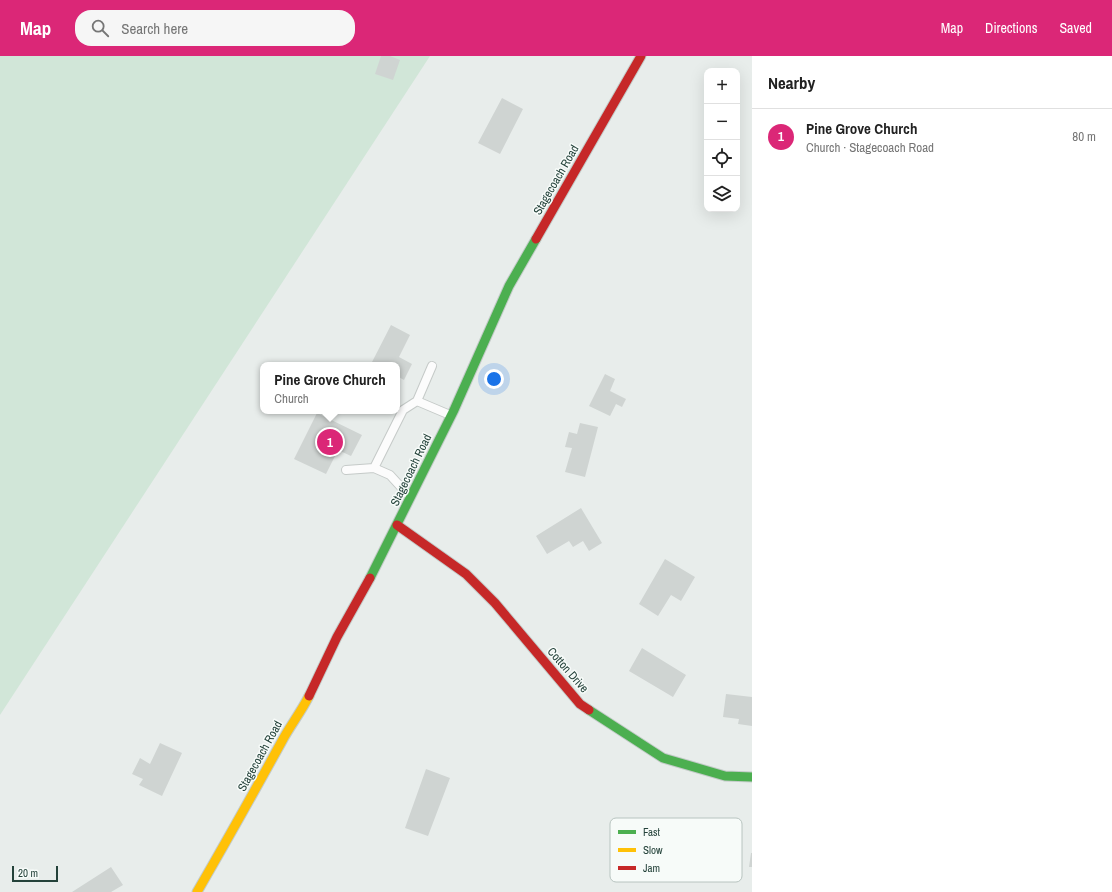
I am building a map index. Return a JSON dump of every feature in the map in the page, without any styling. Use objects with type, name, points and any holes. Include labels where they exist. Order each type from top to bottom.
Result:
[{"type":"street","name":"Stagecoach Road","points":[[197,892],[234,829],[288,728],[304,706],[337,637],[372,575],[451,416],[509,286],[641,56]]},
{"type":"street","name":"Cotton Drive","points":[[397,525],[466,574],[495,603],[580,704],[663,758],[725,776],[752,777]]},
{"type":"lane","points":[[374,468],[404,410],[417,401],[432,366]]},
{"type":"lane","points":[[417,401],[451,416]]},
{"type":"lane","points":[[346,470],[374,468],[390,475],[410,498]]},
{"type":"green space","points":[[0,56],[430,56],[0,715]]},
{"type":"building","points":[[381,56],[390,56],[400,60],[393,80],[375,74]]},
{"type":"building","points":[[502,98],[523,109],[500,154],[478,143]]},
{"type":"building","points":[[391,325],[410,335],[399,357],[412,364],[404,380],[400,378],[400,362],[372,362]]},
{"type":"building","points":[[605,374],[615,379],[610,391],[626,399],[622,407],[616,404],[610,416],[589,406]]},
{"type":"building","points":[[316,414],[362,435],[351,456],[338,450],[326,474],[294,459]]},
{"type":"building","points":[[580,423],[598,427],[585,477],[565,472],[572,448],[565,447],[569,432],[577,434]]},
{"type":"building","points":[[581,508],[602,543],[589,551],[583,541],[573,547],[569,541],[547,554],[536,536]]},
{"type":"building","points":[[665,559],[695,577],[681,601],[671,595],[658,616],[639,604]]},
{"type":"building","points":[[642,648],[686,675],[673,697],[629,671]]},
{"type":"building","points":[[726,694],[752,697],[752,726],[738,724],[739,719],[723,717]]},
{"type":"building","points":[[160,743],[182,753],[162,796],[139,785],[143,779],[132,774],[140,758],[150,764]]},
{"type":"building","points":[[426,769],[450,778],[428,836],[405,828]]},
{"type":"building","points":[[751,853],[752,867],[749,867]]},
{"type":"building","points":[[111,867],[123,885],[111,892],[72,892]]},
{"type":"traffic: fast","points":[[370,578],[454,410],[509,286],[536,239]]},
{"type":"traffic: fast","points":[[589,710],[663,758],[725,776],[752,777]]},
{"type":"traffic: slow","points":[[197,892],[285,735],[309,696]]},
{"type":"traffic: jam","points":[[536,239],[641,56]]},
{"type":"traffic: jam","points":[[397,525],[466,574],[495,603],[580,704],[589,710]]},
{"type":"traffic: jam","points":[[309,696],[337,637],[370,578]]},
{"type":"place","name":"Pine Grove Church","points":[[330,442]]}]
